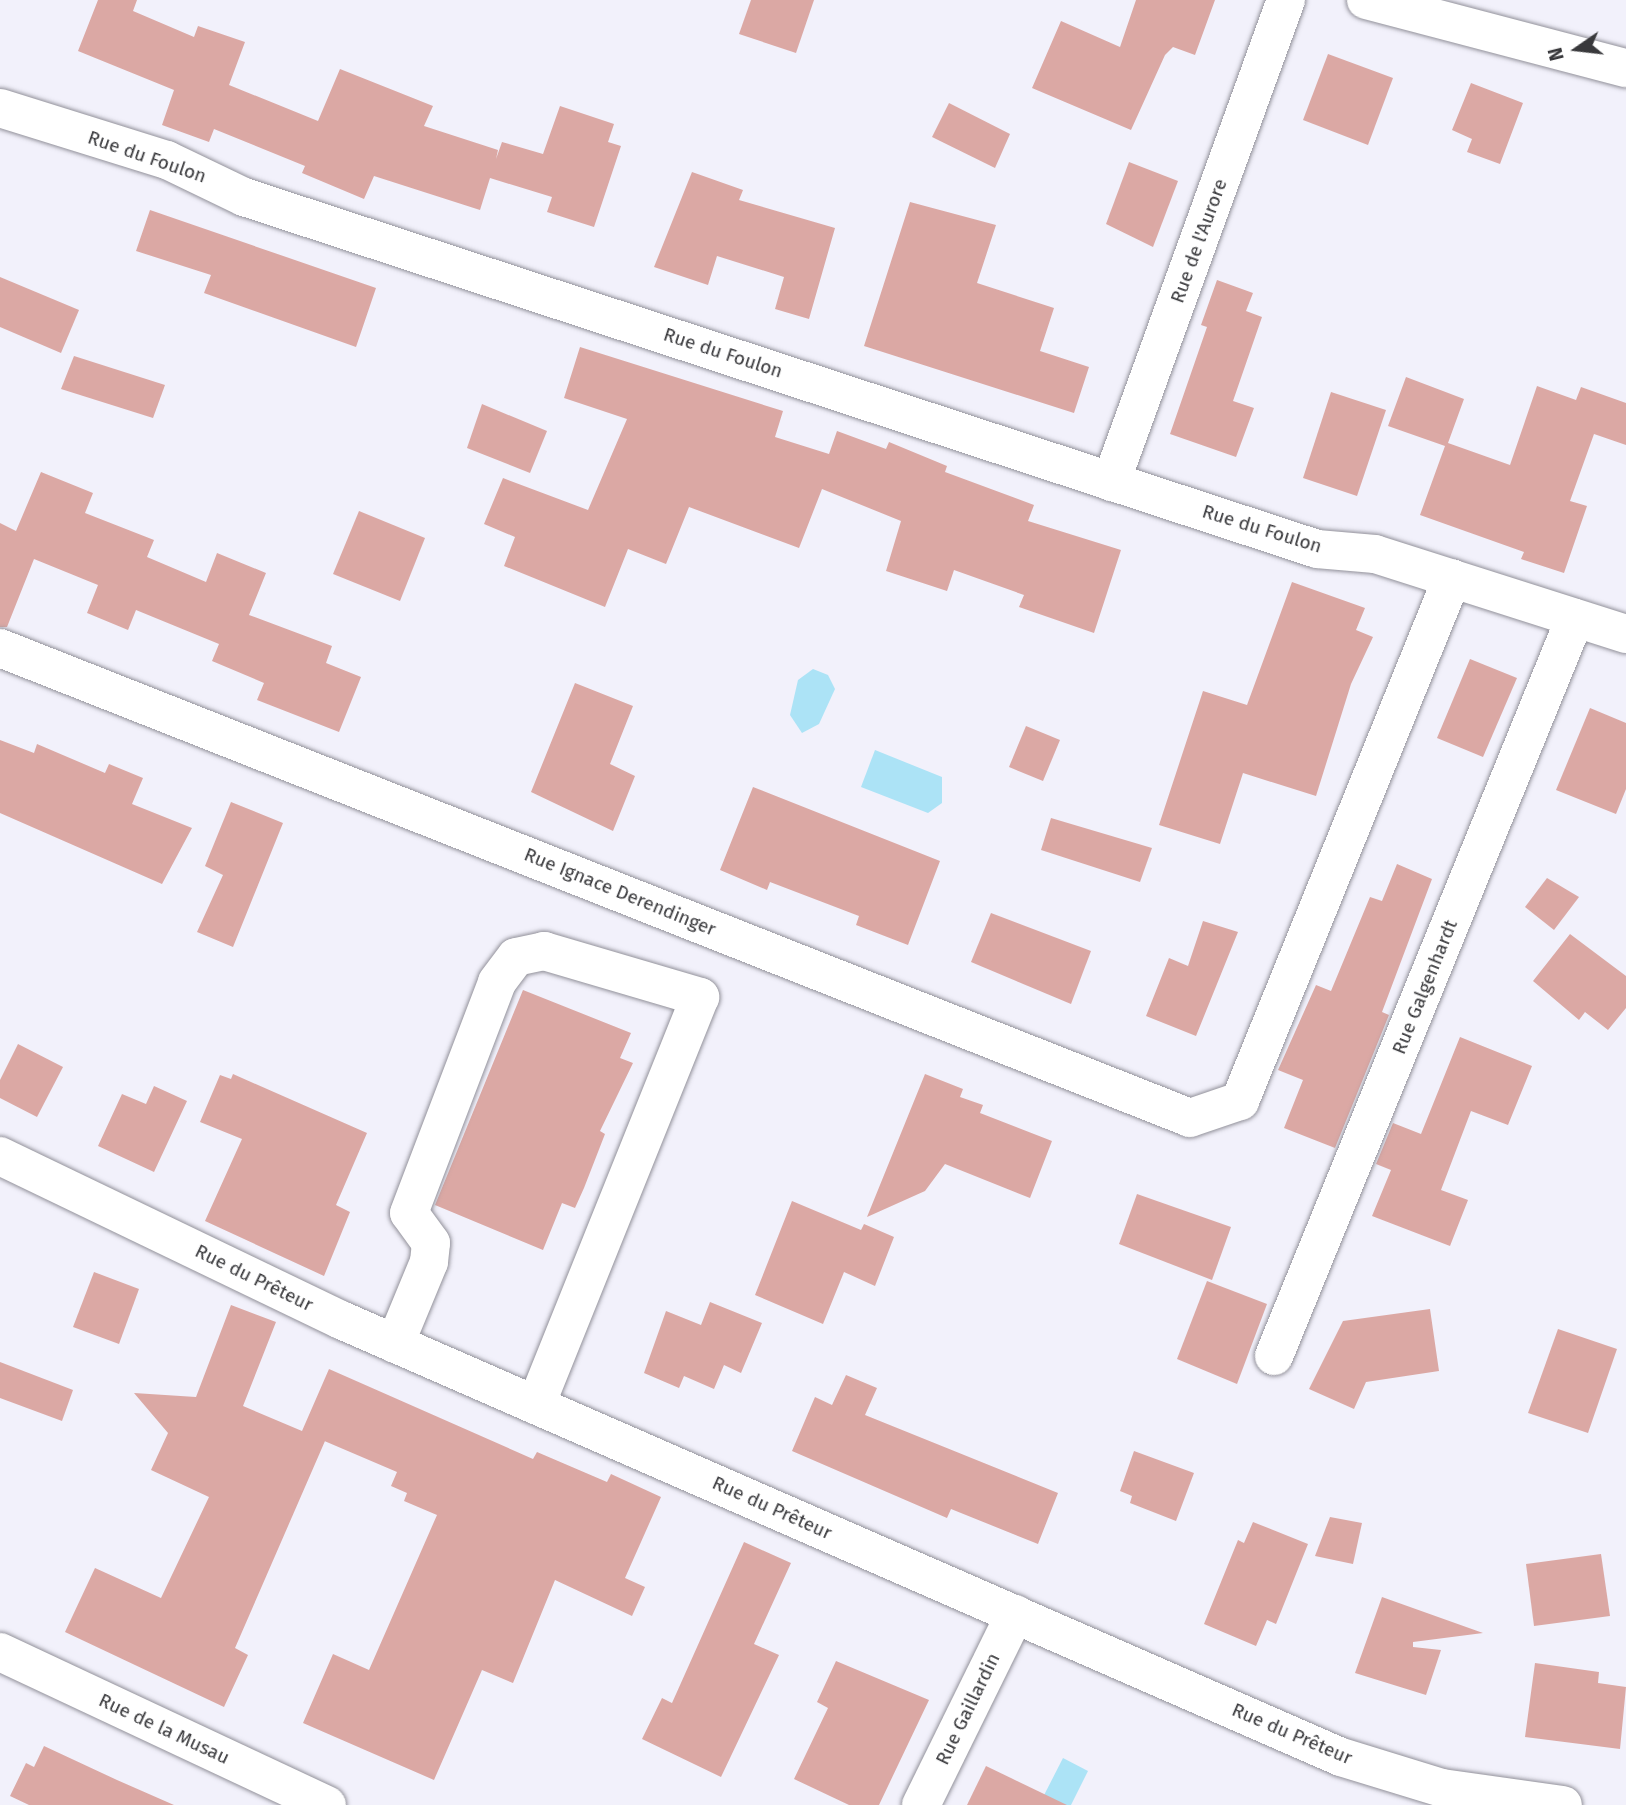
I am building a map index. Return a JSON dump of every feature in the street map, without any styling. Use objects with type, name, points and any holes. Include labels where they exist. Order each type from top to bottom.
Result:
[{"type":"street","name":"Rue de l'Aurore","points":[[1111,482],[1286,0]]},
{"type":"street","points":[[1366,0],[1626,68]]},
{"type":"street","name":"Rue du Foulon","points":[[0,108],[167,160],[244,197],[1317,549],[1375,554],[1626,634]]},
{"type":"street","name":"Rue Ignace Derendinger","points":[[0,648],[1190,1118],[1240,1101],[1452,578]]},
{"type":"street","name":"Rue Galgenhardt","points":[[1274,1356],[1575,618]]},
{"type":"street","points":[[395,1344],[430,1253],[431,1243],[409,1213],[497,982],[516,957],[544,951],[700,997],[536,1405]]},
{"type":"street","name":"Rue du Prêteur","points":[[0,1156],[395,1344],[1341,1757],[1442,1788],[1563,1805]]},
{"type":"street","name":"Rue Gaillardin","points":[[921,1805],[1015,1614]]},
{"type":"street","name":"Rue de la Musau","points":[[0,1652],[327,1805]]},
{"type":"water","points":[[813,669],[828,675],[835,689],[819,724],[802,733],[790,715],[798,680]]},
{"type":"water","points":[[875,750],[942,777],[942,803],[928,813],[861,787]]},
{"type":"water","points":[[1063,1758],[1088,1771],[1071,1805],[1039,1805]]},
{"type":"building","points":[[98,0],[137,0],[133,11],[194,37],[198,26],[245,42],[229,85],[318,121],[340,69],[433,106],[424,126],[498,150],[496,159],[502,142],[543,154],[560,106],[614,124],[608,142],[621,146],[594,227],[547,212],[552,197],[490,178],[480,210],[374,176],[364,199],[302,173],[305,166],[214,129],[209,142],[162,125],[174,90],[78,51]]},
{"type":"building","points":[[751,0],[814,0],[796,53],[739,34]]},
{"type":"building","points":[[1136,0],[1215,0],[1195,55],[1173,47],[1165,55],[1131,130],[1032,88],[1061,21],[1120,47]]},
{"type":"building","points":[[1328,54],[1393,78],[1368,145],[1303,120]]},
{"type":"building","points":[[1471,83],[1523,103],[1500,164],[1467,152],[1472,139],[1452,130]]},
{"type":"building","points":[[949,103],[1010,134],[995,168],[932,137]]},
{"type":"building","points":[[1129,162],[1178,181],[1153,247],[1106,224]]},
{"type":"building","points":[[692,172],[743,190],[739,200],[835,228],[809,319],[775,309],[784,277],[717,256],[708,285],[654,267]]},
{"type":"building","points":[[910,202],[996,225],[977,283],[1054,308],[1040,351],[1089,367],[1074,413],[864,346]]},
{"type":"building","points":[[150,210],[376,288],[356,347],[204,293],[211,275],[136,251]]},
{"type":"building","points":[[0,277],[79,310],[61,353],[0,327]]},
{"type":"building","points":[[1217,280],[1253,293],[1246,311],[1262,317],[1233,401],[1254,408],[1236,457],[1170,434],[1207,327],[1201,325]]},
{"type":"building","points":[[580,347],[783,411],[775,437],[829,454],[837,431],[886,449],[889,442],[947,466],[945,472],[1034,505],[1028,521],[1121,550],[1094,633],[1019,607],[1024,595],[954,570],[947,591],[886,571],[901,521],[822,489],[799,548],[689,507],[666,564],[628,549],[605,607],[504,566],[515,537],[484,524],[503,478],[588,510],[627,419],[564,398]]},
{"type":"building","points":[[74,356],[165,385],[153,418],[61,389]]},
{"type":"building","points":[[1406,377],[1464,399],[1448,443],[1510,465],[1537,386],[1576,400],[1581,387],[1626,403],[1626,445],[1594,434],[1570,501],[1587,506],[1564,573],[1521,559],[1524,552],[1420,515],[1445,446],[1388,426]]},
{"type":"building","points":[[1331,392],[1386,410],[1357,496],[1303,478]]},
{"type":"building","points":[[482,404],[547,431],[530,473],[467,448]]},
{"type":"building","points":[[41,472],[93,493],[85,513],[154,540],[147,557],[206,582],[217,553],[266,573],[249,615],[332,646],[326,663],[361,677],[339,732],[257,700],[264,683],[212,661],[219,644],[136,610],[128,630],[87,613],[98,585],[34,559],[7,627],[0,627],[0,523],[16,531]]},
{"type":"building","points":[[359,511],[425,538],[400,601],[333,574]]},
{"type":"building","points":[[1292,582],[1365,608],[1356,630],[1373,637],[1351,684],[1316,796],[1243,773],[1220,844],[1159,825],[1203,691],[1247,705]]},
{"type":"building","points":[[1470,659],[1517,678],[1483,757],[1437,738]]},
{"type":"building","points":[[575,683],[633,706],[610,764],[635,776],[613,831],[531,792]]},
{"type":"building","points":[[1590,708],[1626,723],[1626,789],[1616,814],[1556,790]]},
{"type":"building","points":[[1026,726],[1060,740],[1043,781],[1009,767]]},
{"type":"building","points":[[0,740],[34,753],[37,744],[105,773],[109,764],[143,778],[132,804],[192,828],[162,884],[0,813]]},
{"type":"building","points":[[753,787],[940,861],[908,945],[856,925],[859,916],[770,882],[767,890],[720,870]]},
{"type":"building","points":[[231,802],[283,823],[233,947],[197,932],[223,875],[205,866]]},
{"type":"building","points":[[1051,818],[1152,848],[1140,882],[1041,850]]},
{"type":"building","points":[[1397,864],[1432,879],[1382,1012],[1389,1015],[1335,1148],[1284,1128],[1303,1080],[1278,1070],[1316,985],[1331,991],[1370,897],[1382,901]]},
{"type":"building","points":[[1547,878],[1579,897],[1554,930],[1525,907]]},
{"type":"building","points":[[991,913],[1091,951],[1071,1004],[971,962]]},
{"type":"building","points":[[1203,921],[1238,932],[1196,1036],[1146,1016],[1169,958],[1188,966]]},
{"type":"building","points":[[1570,934],[1626,976],[1626,1008],[1608,1030],[1585,1012],[1579,1020],[1533,981]]},
{"type":"building","points":[[523,990],[631,1033],[620,1058],[633,1063],[600,1131],[605,1134],[584,1188],[575,1208],[562,1203],[543,1250],[435,1205]]},
{"type":"building","points":[[1460,1037],[1532,1066],[1508,1125],[1471,1111],[1441,1190],[1468,1200],[1450,1246],[1372,1216],[1391,1170],[1376,1164],[1393,1123],[1421,1134]]},
{"type":"building","points":[[18,1044],[63,1067],[37,1117],[0,1098],[0,1080]]},
{"type":"building","points":[[233,1074],[367,1133],[336,1205],[350,1212],[324,1276],[205,1221],[242,1139],[200,1122],[220,1075],[231,1079]]},
{"type":"building","points":[[925,1074],[963,1089],[960,1097],[983,1105],[980,1113],[1052,1141],[1030,1198],[945,1164],[925,1191],[867,1217]]},
{"type":"building","points":[[154,1086],[187,1101],[154,1172],[98,1146],[122,1094],[146,1104]]},
{"type":"building","points":[[1137,1194],[1231,1227],[1212,1280],[1119,1244]]},
{"type":"building","points":[[792,1201],[861,1230],[864,1224],[894,1237],[875,1286],[844,1272],[823,1324],[755,1295]]},
{"type":"building","points":[[94,1272],[139,1289],[119,1344],[73,1327]]},
{"type":"building","points":[[1207,1281],[1267,1304],[1237,1384],[1177,1359]]},
{"type":"building","points":[[710,1302],[762,1323],[741,1373],[724,1365],[714,1389],[684,1376],[679,1388],[644,1373],[666,1311],[701,1325]]},
{"type":"building","points":[[231,1305],[276,1322],[243,1406],[302,1431],[329,1369],[533,1459],[537,1452],[607,1482],[611,1474],[661,1497],[625,1578],[645,1587],[632,1616],[555,1580],[513,1683],[482,1670],[434,1780],[303,1723],[333,1654],[369,1670],[437,1515],[404,1501],[407,1493],[391,1486],[397,1472],[325,1441],[235,1648],[248,1655],[224,1707],[65,1632],[95,1568],[161,1598],[209,1497],[151,1470],[168,1433],[134,1393],[196,1397]]},
{"type":"building","points":[[1430,1309],[1439,1371],[1366,1382],[1354,1409],[1309,1389],[1343,1321]]},
{"type":"building","points":[[1558,1329],[1617,1349],[1588,1433],[1528,1413]]},
{"type":"building","points":[[0,1362],[73,1390],[62,1421],[0,1398]]},
{"type":"building","points":[[846,1375],[877,1388],[865,1415],[1058,1493],[1038,1544],[951,1509],[947,1518],[792,1451],[815,1397],[832,1405]]},
{"type":"building","points":[[1134,1451],[1194,1473],[1176,1521],[1130,1503],[1132,1496],[1120,1491]]},
{"type":"building","points":[[1330,1517],[1362,1523],[1353,1564],[1315,1556]]},
{"type":"building","points":[[1253,1522],[1308,1544],[1276,1624],[1267,1620],[1256,1646],[1204,1624],[1238,1540],[1244,1543]]},
{"type":"building","points":[[744,1542],[791,1563],[754,1644],[779,1655],[721,1777],[642,1739],[662,1698],[672,1703]]},
{"type":"building","points":[[1601,1554],[1610,1616],[1534,1626],[1526,1564]]},
{"type":"building","points":[[1382,1597],[1483,1633],[1413,1642],[1413,1647],[1441,1650],[1426,1695],[1355,1673]]},
{"type":"building","points":[[836,1661],[929,1700],[879,1805],[849,1805],[794,1779],[828,1708],[817,1702]]},
{"type":"building","points":[[1535,1663],[1599,1672],[1598,1683],[1626,1687],[1620,1749],[1525,1737]]},
{"type":"building","points":[[44,1746],[174,1805],[29,1805],[10,1796],[26,1763],[34,1767]]},
{"type":"building","points":[[986,1766],[1067,1805],[967,1805]]}]
